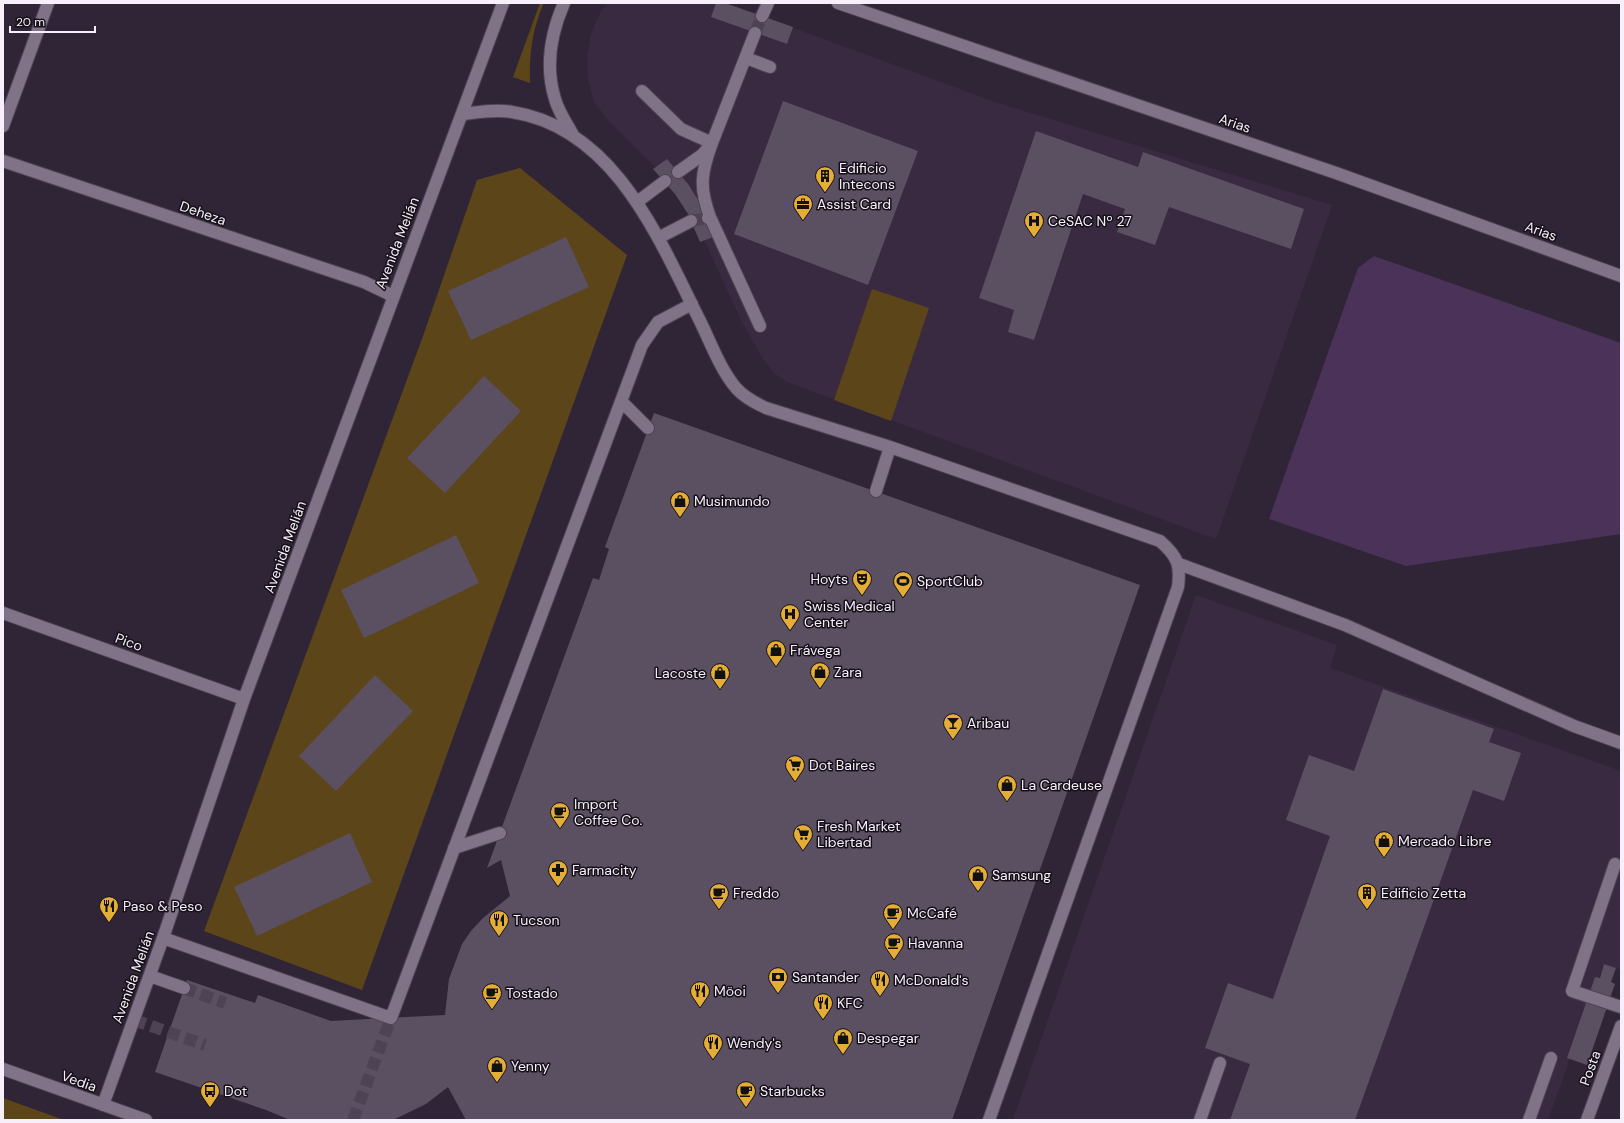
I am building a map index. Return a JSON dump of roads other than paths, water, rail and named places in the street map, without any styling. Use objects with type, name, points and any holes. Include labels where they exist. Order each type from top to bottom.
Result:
[{"type":"street","points":[[3,126],[48,3]]},
{"type":"street","name":"Avenida Melián","points":[[103,1105],[164,938],[244,699],[393,296],[463,114],[503,3]]},
{"type":"street","points":[[564,3],[553,33],[550,62],[555,100],[573,135]]},
{"type":"street","points":[[762,16],[768,3]]},
{"type":"street","name":"Arias","points":[[838,3],[1336,173],[1621,276]]},
{"type":"street","points":[[755,32],[704,163],[702,191],[709,217],[760,326]]},
{"type":"street","points":[[746,58],[770,67]]},
{"type":"street","points":[[642,91],[681,129],[712,143]]},
{"type":"street","points":[[463,114],[510,112],[542,119],[573,135],[611,168],[637,202],[660,237],[727,374],[736,388],[749,400],[766,408],[890,447],[1160,541],[1172,551],[1179,564],[1178,587],[989,1120]]},
{"type":"street","points":[[678,172],[702,155],[712,143]]},
{"type":"street","name":"Deheza","points":[[3,162],[364,282],[393,296]]},
{"type":"street","points":[[637,202],[665,181]]},
{"type":"street","points":[[660,237],[691,221]]},
{"type":"street","points":[[164,938],[392,1018],[642,345],[658,322],[692,304]]},
{"type":"street","points":[[621,401],[648,428]]},
{"type":"street","points":[[876,491],[890,447]]},
{"type":"street","points":[[1179,564],[1345,625],[1574,726],[1621,743]]},
{"type":"street","name":"Pico","points":[[3,613],[244,699]]},
{"type":"street","points":[[454,848],[500,833]]},
{"type":"street","points":[[1615,864],[1572,990],[1621,1007]]},
{"type":"street","points":[[150,976],[184,988]]},
{"type":"street","name":"Posta","points":[[1587,1120],[1621,1026]]},
{"type":"street","points":[[1529,1120],[1551,1058]]},
{"type":"street","points":[[1200,1120],[1220,1063]]},
{"type":"street","name":"Vedia","points":[[3,1069],[146,1120]]},
{"type":"tunnel","points":[[755,33],[762,16]]},
{"type":"tunnel","points":[[691,221],[708,218]]},
{"type":"tunnel","points":[[184,988],[225,1003]]},
{"type":"tunnel","points":[[353,1120],[391,1018]]},
{"type":"tunnel","points":[[134,1020],[205,1045]]},
{"type":"place","name":"Edificio Intecons","points":[[825,193]]},
{"type":"place","name":"Assist Card","points":[[803,221]]},
{"type":"place","name":"CeSAC Nº 27","points":[[1034,238]]},
{"type":"place","name":"Musimundo","points":[[680,518]]},
{"type":"place","name":"Hoyts","points":[[862,596]]},
{"type":"place","name":"SportClub","points":[[903,598]]},
{"type":"place","name":"Swiss Medical Center","points":[[790,631]]},
{"type":"place","name":"Frávega","points":[[776,667]]},
{"type":"place","name":"Zara","points":[[820,689]]},
{"type":"place","name":"Lacoste","points":[[720,690]]},
{"type":"place","name":"Aribau","points":[[953,740]]},
{"type":"place","name":"Dot Baires","points":[[795,782]]},
{"type":"place","name":"La Cardeuse","points":[[1007,802]]},
{"type":"place","name":"Import Coffee Co.","points":[[560,829]]},
{"type":"place","name":"Fresh Market Libertad","points":[[803,851]]},
{"type":"place","name":"Mercado Libre","points":[[1384,858]]},
{"type":"place","name":"Farmacity","points":[[558,887]]},
{"type":"place","name":"Samsung","points":[[978,892]]},
{"type":"place","name":"Freddo","points":[[719,910]]},
{"type":"place","name":"Edificio Zetta","points":[[1367,910]]},
{"type":"place","name":"Paso & Peso","points":[[109,923]]},
{"type":"place","name":"McCafé","points":[[893,930]]},
{"type":"place","name":"Tucson","points":[[499,937]]},
{"type":"place","name":"Havanna","points":[[894,960]]},
{"type":"place","name":"Santander","points":[[778,994]]},
{"type":"place","name":"McDonald's","points":[[880,997]]},
{"type":"place","name":"Möoi","points":[[700,1008]]},
{"type":"place","name":"Tostado","points":[[492,1010]]},
{"type":"place","name":"KFC","points":[[823,1020]]},
{"type":"place","name":"Despegar","points":[[843,1055]]},
{"type":"place","name":"Wendy's","points":[[713,1060]]},
{"type":"place","name":"Yenny","points":[[497,1083]]},
{"type":"place","name":"Dot","points":[[210,1108]]},
{"type":"place","name":"Starbucks","points":[[746,1108]]}]
